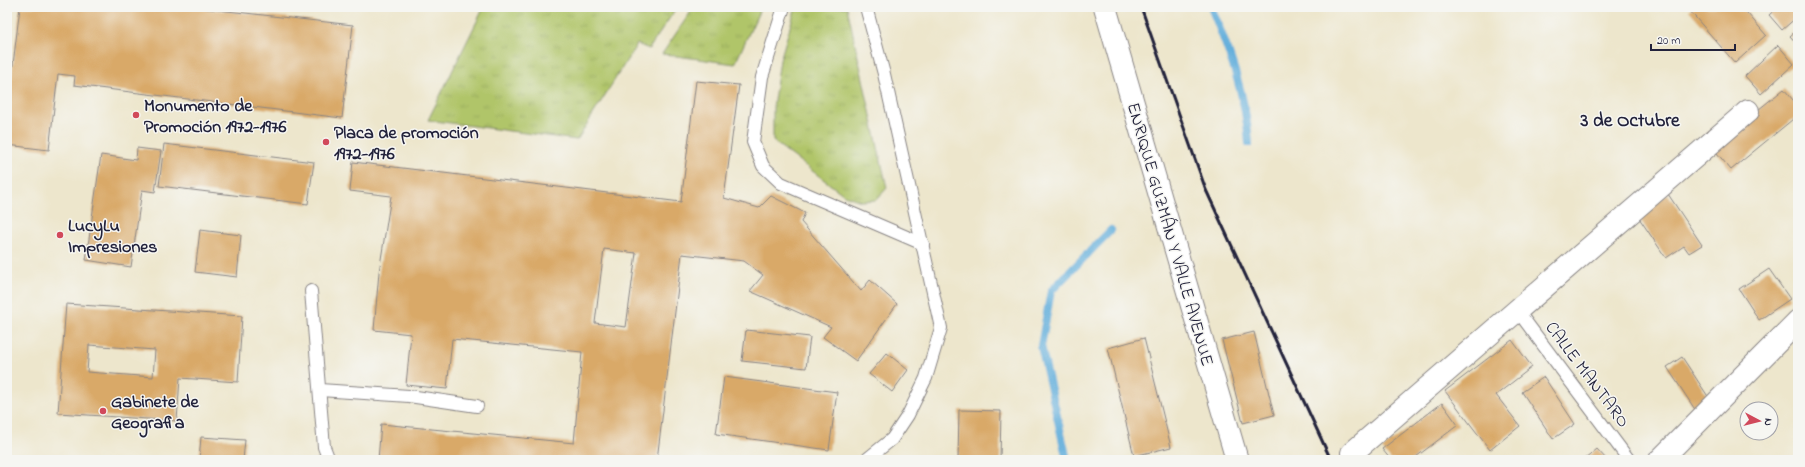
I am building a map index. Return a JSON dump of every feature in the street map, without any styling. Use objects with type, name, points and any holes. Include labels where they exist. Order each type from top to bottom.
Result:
[{"type":"street","name":"ENRIQUE GUZMÁN Y VALLE AVENUE","points":[[1105,7],[1237,460]]},
{"type":"street","points":[[1354,457],[1517,310],[1748,111]]},
{"type":"street","points":[[1660,460],[1798,321]]},
{"type":"lane","points":[[784,7],[762,77],[753,142],[763,166],[781,183],[923,244]]},
{"type":"lane","points":[[866,7],[884,74],[941,328],[926,378],[908,415],[892,439],[866,460]]},
{"type":"lane","points":[[311,291],[324,447],[329,460]]},
{"type":"lane","name":"CALLE MANTARO","points":[[1517,310],[1629,460]]},
{"type":"lane","points":[[320,390],[409,396],[478,406]]},
{"type":"green space","points":[[484,7],[677,7],[649,49],[637,44],[577,140],[428,120]]},
{"type":"green space","points":[[694,7],[761,7],[735,64],[662,54]]},
{"type":"green space","points":[[796,7],[847,7],[887,188],[876,200],[861,201],[844,195],[773,141],[773,107],[780,60]]},
{"type":"building","points":[[20,7],[191,7],[353,25],[342,118],[74,85],[75,76],[58,74],[49,150],[7,145],[7,114]]},
{"type":"building","points":[[1693,7],[1742,7],[1766,35],[1735,63],[1689,10]]},
{"type":"building","points":[[1778,7],[1798,7],[1798,16],[1782,30],[1769,15]]},
{"type":"building","points":[[1798,29],[1798,45],[1790,36]]},
{"type":"building","points":[[1778,45],[1794,64],[1761,94],[1745,76]]},
{"type":"building","points":[[696,81],[739,85],[724,198],[759,208],[771,196],[805,213],[801,222],[861,291],[870,280],[897,304],[856,361],[823,337],[831,327],[750,291],[763,275],[744,261],[682,254],[657,460],[378,460],[381,424],[574,443],[582,352],[452,339],[447,389],[406,385],[411,334],[374,330],[379,272],[391,196],[350,191],[353,162],[681,202]],"holes":[[[604,249],[636,253],[626,327],[595,323]]]},
{"type":"building","points":[[1784,89],[1798,106],[1798,115],[1731,170],[1712,147]]},
{"type":"building","points":[[164,144],[314,162],[308,204],[159,186]]},
{"type":"building","points":[[137,148],[161,151],[155,192],[142,190],[131,267],[86,260],[101,155],[136,160]]},
{"type":"building","points":[[1668,194],[1702,245],[1689,253],[1684,246],[1666,258],[1637,215]]},
{"type":"building","points":[[200,230],[241,235],[237,277],[195,272]]},
{"type":"building","points":[[1769,269],[1790,299],[1759,320],[1739,289]]},
{"type":"building","points":[[66,304],[242,316],[238,382],[180,378],[177,421],[58,413]],"holes":[[[89,345],[155,350],[153,377],[87,372]]]},
{"type":"building","points":[[746,330],[810,337],[806,368],[742,361]]},
{"type":"building","points":[[1254,332],[1274,415],[1243,423],[1222,340]]},
{"type":"building","points":[[1144,338],[1171,447],[1134,456],[1108,348]]},
{"type":"building","points":[[1512,340],[1532,367],[1496,395],[1520,426],[1490,450],[1445,391]]},
{"type":"building","points":[[887,353],[908,370],[892,392],[869,374]]},
{"type":"building","points":[[1682,357],[1713,404],[1698,414],[1667,367]]},
{"type":"building","points":[[724,377],[837,392],[829,450],[716,434]]},
{"type":"building","points":[[1544,377],[1575,424],[1553,439],[1522,392]]},
{"type":"building","points":[[1442,403],[1458,425],[1412,460],[1391,460],[1382,449]]},
{"type":"building","points":[[959,410],[1001,411],[1000,460],[958,460]]},
{"type":"building","points":[[201,437],[245,440],[243,460],[199,460]]},
{"type":"building","points":[[1597,449],[1607,460],[1584,460]]},
{"type":"waterway","points":[[1211,7],[1236,74],[1244,108],[1249,143]]},
{"type":"waterway","points":[[1067,460],[1041,346],[1051,291],[1111,230]]},
{"type":"railway","points":[[1141,7],[1206,190],[1331,460]]},
{"type":"place","name":"Monumento de Promoción 1972-1976","points":[[136,115]]},
{"type":"place","name":"Placa de promoción 1972-1976","points":[[326,142]]},
{"type":"place","name":"LucyLu Impresiones","points":[[60,235]]},
{"type":"place","name":"Gabinete de Geografia","points":[[103,411]]},
{"type":"district","name":"3 de Octubre","points":[[1630,119]]}]
